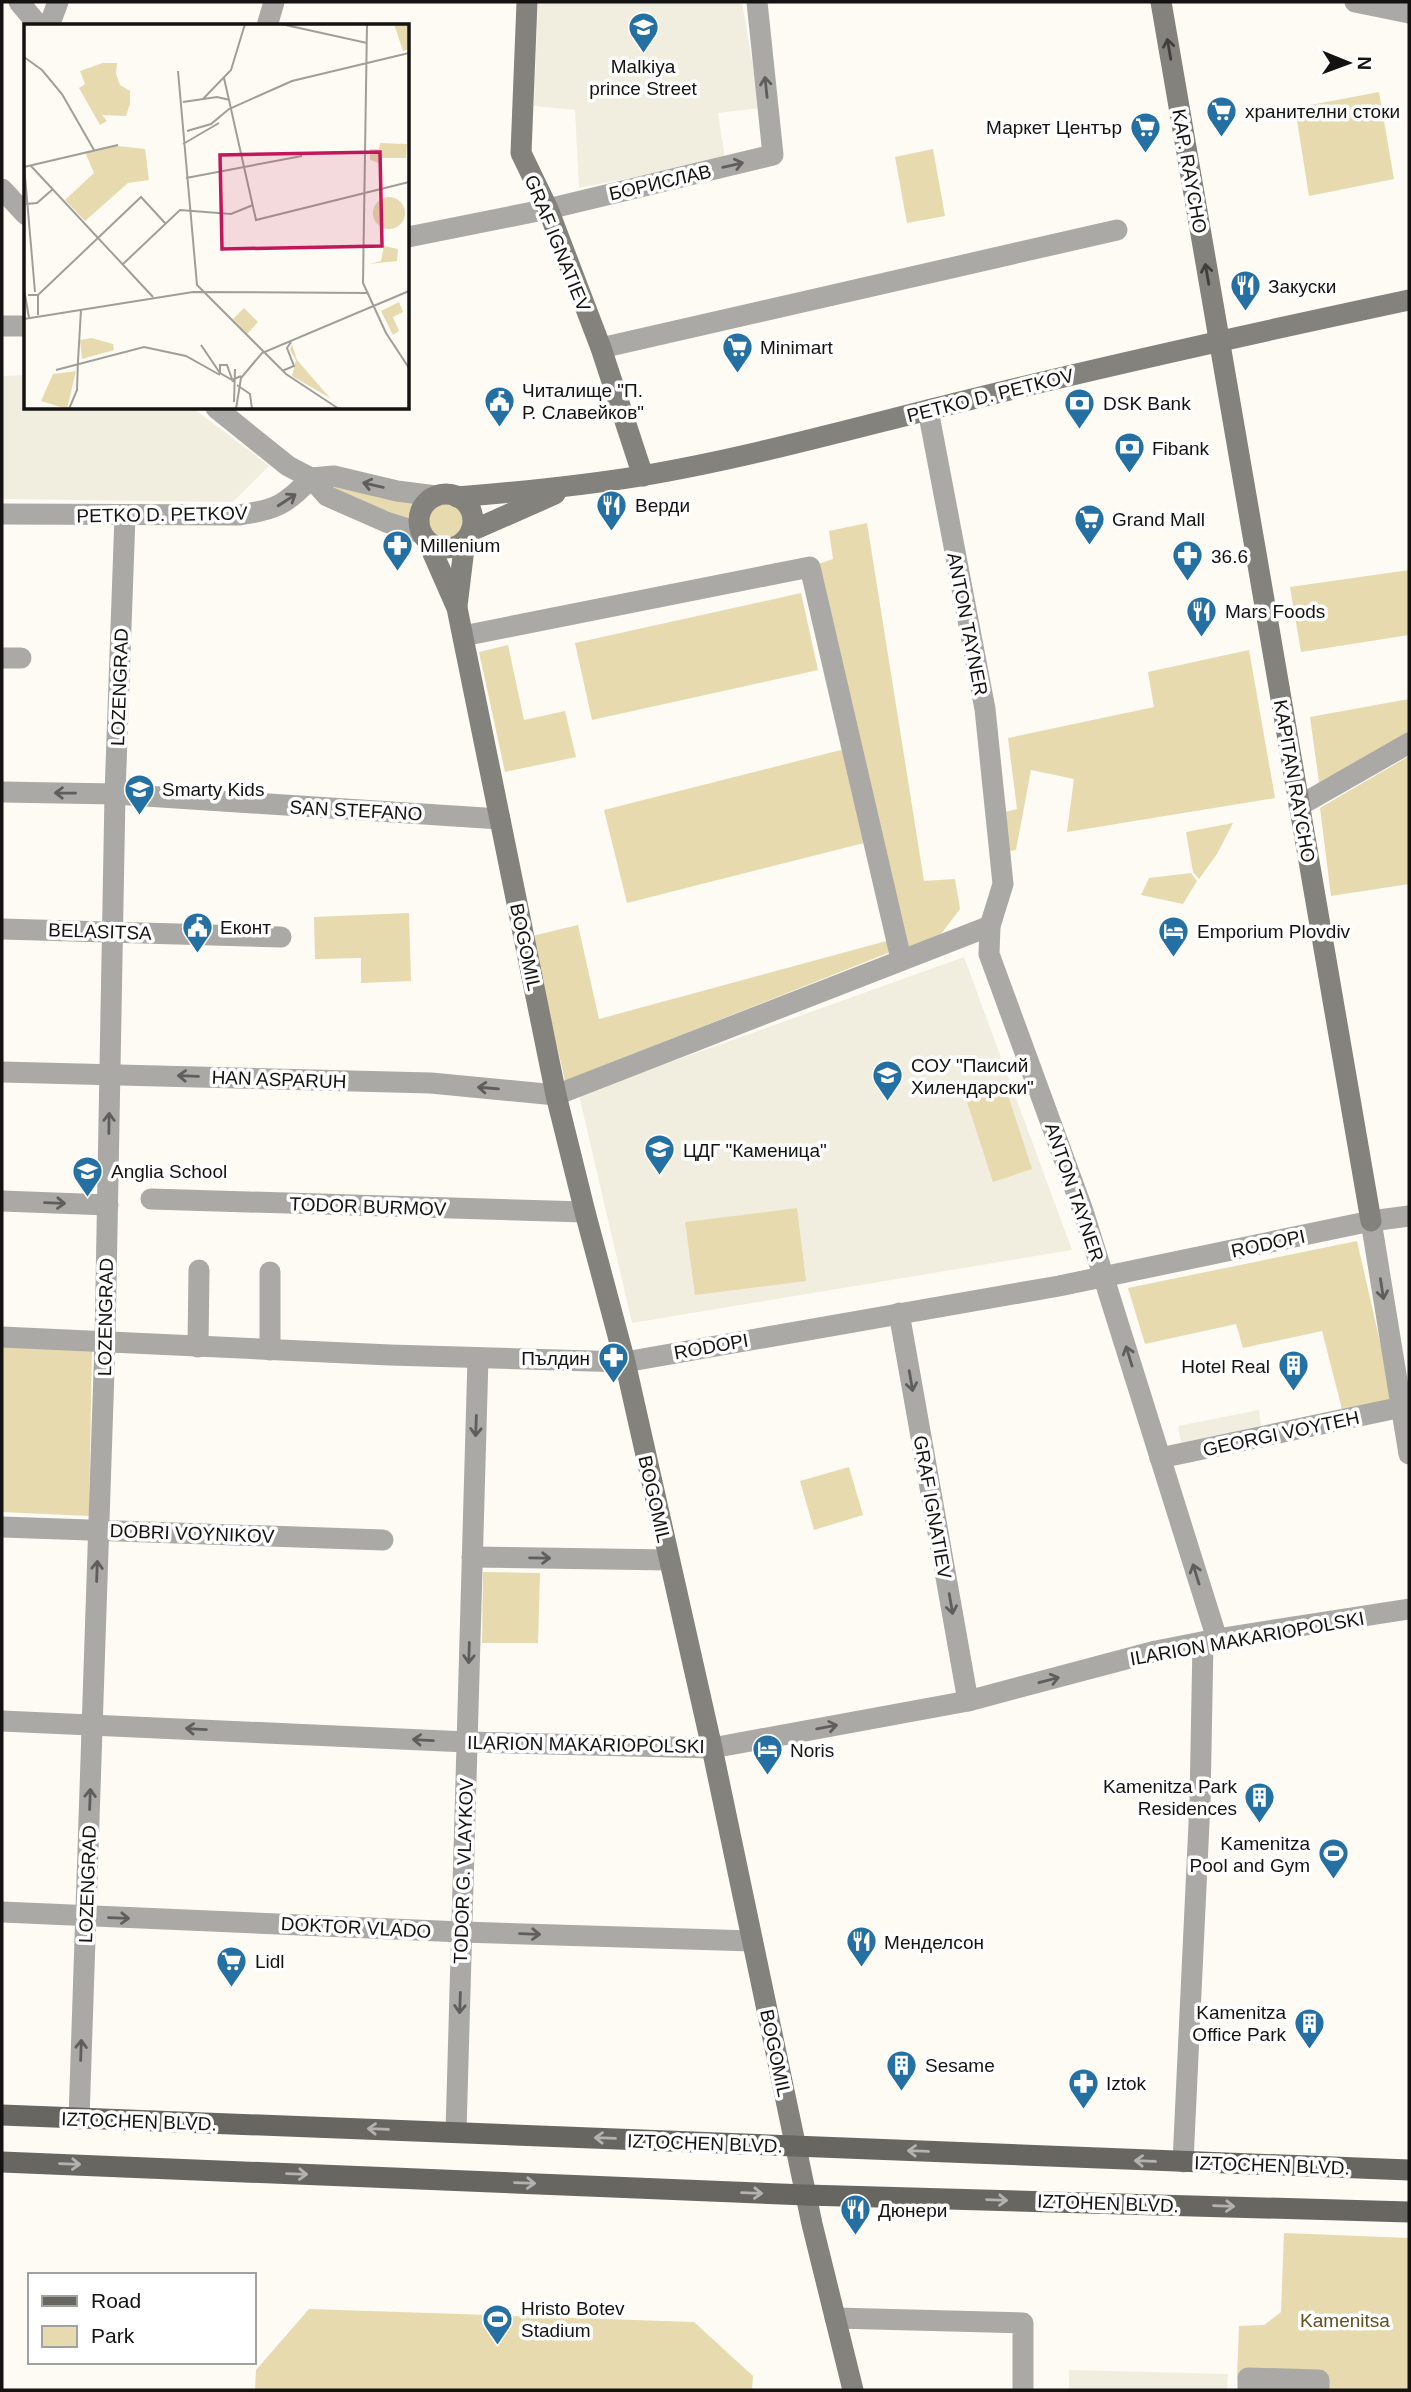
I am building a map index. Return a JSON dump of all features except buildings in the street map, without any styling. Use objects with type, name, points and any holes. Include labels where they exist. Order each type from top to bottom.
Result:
[{"type":"main road","name":"IZTOCHEN BLVD.","points":[[2,2115],[1409,2169]]},
{"type":"main road","points":[[2,2162],[806,2195]]},
{"type":"main road","name":"IZTOHEN BLVD.","points":[[806,2195],[1409,2211]]},
{"type":"street","points":[[19,2],[37,24]]},
{"type":"street","points":[[50,24],[58,2]]},
{"type":"street","points":[[268,24],[274,2]]},
{"type":"street","name":"GRAF IGNATIEV","points":[[527,2],[521,153],[548,209],[601,348],[643,476]]},
{"type":"street","name":"БОРИСЛАВ","points":[[410,237],[548,209],[773,155],[757,2]]},
{"type":"street","name":"KAP. RAYCHO","points":[[1161,2],[1219,341]]},
{"type":"street","points":[[1355,2],[1409,13]]},
{"type":"street","points":[[2,188],[24,213]]},
{"type":"street","points":[[601,348],[1117,230]]},
{"type":"street","name":"PETKO D. PETKOV","points":[[446,496],[570,487],[643,476],[822,437],[1219,341],[1409,300]]},
{"type":"street","points":[[2,326],[24,326]]},
{"type":"street","name":"KAPITAN RAYCHO","points":[[1219,341],[1371,1221]]},
{"type":"street","points":[[218,410],[288,466],[311,478],[327,496],[425,538],[437,547],[457,546],[468,536],[473,521],[471,511],[465,503],[446,496],[397,491],[334,476],[311,478]]},
{"type":"street","name":"ANTON TAYNER","points":[[928,410],[985,709],[1003,884],[990,926],[989,954],[1083,1208],[1160,1458],[1210,1640],[1183,2162]]},
{"type":"street","name":"PETKO D. PETKOV","points":[[2,514],[239,516],[263,512],[290,500],[311,478]]},
{"type":"street","name":"PETKO D. PETKOV","points":[[468,536],[570,487]]},
{"type":"street","points":[[425,538],[419,522],[421,512],[427,502],[446,496]]},
{"type":"street","name":"LOZENGRAD","points":[[79,2119],[106,1341],[115,794],[125,516]]},
{"type":"street","name":"BOGOMIL","points":[[457,608],[468,536]]},
{"type":"street","name":"BOGOMIL","points":[[425,538],[457,608],[556,1095],[584,1212],[625,1362],[712,1748],[806,2195],[853,2390]]},
{"type":"street","points":[[463,636],[810,567],[901,959]]},
{"type":"street","points":[[1299,806],[1409,743]]},
{"type":"street","name":"SAN STEFANO","points":[[2,792],[115,794],[500,820]]},
{"type":"street","points":[[556,1095],[990,926]]},
{"type":"street","name":"BELASITSA","points":[[2,929],[281,937]]},
{"type":"street","name":"HAN ASPARUH","points":[[2,1072],[431,1083],[556,1095]]},
{"type":"street","name":"TODOR BURMOV","points":[[151,1199],[584,1212]]},
{"type":"street","points":[[2,1201],[108,1205]]},
{"type":"street","name":"RODOPI","points":[[2,1337],[270,1350],[625,1362],[1104,1277],[1371,1221],[1409,1216]]},
{"type":"street","points":[[1371,1221],[1409,1454]]},
{"type":"street","points":[[198,1347],[199,1270]]},
{"type":"street","points":[[270,1272],[270,1350]]},
{"type":"street","name":"GRAF IGNATIEV","points":[[899,1313],[968,1701]]},
{"type":"street","name":"TODOR G. VLAYKOV","points":[[456,2132],[478,1358]]},
{"type":"street","name":"GEORGI VOYTEH","points":[[1160,1458],[1402,1407]]},
{"type":"street","name":"DOBRI VOYNIKOV","points":[[2,1527],[383,1540]]},
{"type":"street","points":[[472,1557],[669,1560]]},
{"type":"street","name":"ILARION MAKARIOPOLSKI","points":[[2,1721],[467,1742],[712,1748],[968,1701],[1156,1651],[1210,1640],[1409,1609]]},
{"type":"street","name":"DOKTOR VLADO","points":[[2,1912],[462,1932],[752,1941]]},
{"type":"street","points":[[835,2318],[1023,2323],[1023,2390]]},
{"type":"street","points":[[1248,2390],[1248,2378],[1319,2380],[1319,2390]]},
{"type":"shaded area","name":"Malkiya prince Street","points":[[538,2],[742,2],[760,108],[718,113],[725,159],[579,188],[575,110],[534,106]]},
{"type":"shaded area","points":[[24,375],[24,410],[196,410],[269,466],[233,502],[2,499],[2,376]]},
{"type":"shaded area","name":"СОУ \"Паисий Хилендарски\"","points":[[964,957],[1072,1250],[632,1323],[579,1095]]},
{"type":"shaded area","points":[[1259,1410],[1261,1426],[1181,1443],[1178,1426]]},
{"type":"shaded area","points":[[1069,2370],[1228,2374],[1227,2390],[1069,2390]]},
{"type":"green space","points":[[1379,92],[1394,179],[1309,196],[1295,108]]},
{"type":"green space","points":[[933,149],[945,216],[907,223],[895,157]]},
{"type":"green space","points":[[333,481],[423,502],[416,513],[415,527],[331,491]]},
{"type":"green space","points":[[445,501],[453,502],[459,507],[464,513],[464,529],[459,535],[453,540],[445,541],[437,540],[431,535],[426,529],[425,521],[426,513],[431,507],[437,502]]},
{"type":"green space","points":[[867,523],[924,881],[955,879],[960,909],[938,938],[908,948],[812,566],[833,559],[829,531]]},
{"type":"green space","points":[[1409,570],[1409,635],[1301,652],[1290,587]]},
{"type":"green space","points":[[801,593],[818,670],[592,720],[575,643]]},
{"type":"green space","points":[[508,645],[524,720],[565,711],[576,757],[505,772],[479,652]]},
{"type":"green space","points":[[1249,650],[1275,798],[1067,832],[1074,779],[1031,770],[1016,850],[1005,852],[1001,813],[1017,809],[1008,738],[1154,707],[1148,672]]},
{"type":"green space","points":[[1409,699],[1409,737],[1320,789],[1310,717]]},
{"type":"green space","points":[[845,749],[868,842],[627,903],[604,810]]},
{"type":"green space","points":[[1409,756],[1409,884],[1331,896],[1320,808]]},
{"type":"green space","points":[[1233,823],[1217,854],[1199,879],[1193,872],[1186,832]]},
{"type":"green space","points":[[1191,873],[1197,881],[1183,904],[1141,895],[1149,878]]},
{"type":"green space","points":[[409,913],[411,981],[361,983],[361,958],[315,959],[314,917]]},
{"type":"green space","points":[[578,925],[599,1019],[890,940],[893,951],[565,1081],[532,936]]},
{"type":"green space","points":[[1006,1089],[1032,1169],[993,1182],[967,1102]]},
{"type":"green space","points":[[797,1208],[806,1281],[695,1295],[685,1222]]},
{"type":"green space","points":[[1357,1241],[1394,1403],[1343,1413],[1322,1331],[1243,1348],[1236,1324],[1145,1344],[1128,1288]]},
{"type":"green space","points":[[2,1344],[92,1347],[89,1516],[2,1512]]},
{"type":"green space","points":[[849,1467],[863,1515],[814,1530],[800,1481]]},
{"type":"green space","points":[[483,1572],[540,1573],[538,1643],[482,1643]]},
{"type":"green space","name":"Kamenitsa","points":[[1284,2233],[1409,2238],[1409,2390],[1319,2390],[1237,2378],[1239,2326],[1264,2325],[1281,2312]]},
{"type":"green space","name":"Hristo Botev Stadium","points":[[309,2309],[694,2322],[753,2376],[752,2390],[255,2390],[256,2370]]},
{"type":"place","name":"Malkiya prince Street","points":[[643,54]]},
{"type":"place","name":"хранителни стоки","points":[[1222,138]]},
{"type":"place","name":"Маркет Център","points":[[1145,154]]},
{"type":"place","name":"Закуски","points":[[1245,313]]},
{"type":"place","name":"Minimart","points":[[737,374]]},
{"type":"place","name":"Читалище \"П. Р. Славейков\"","points":[[499,428]]},
{"type":"place","name":"DSK Bank","points":[[1080,430]]},
{"type":"place","name":"Fibank","points":[[1129,475]]},
{"type":"place","name":"Верди","points":[[612,532]]},
{"type":"place","name":"Grand Mall","points":[[1089,546]]},
{"type":"place","name":"Millenium","points":[[397,572]]},
{"type":"place","name":"36.6","points":[[1188,583]]},
{"type":"place","name":"Mars Foods","points":[[1202,638]]},
{"type":"place","name":"Smarty Kids","points":[[139,816]]},
{"type":"place","name":"Еконт","points":[[197,954]]},
{"type":"place","name":"Emporium Plovdiv","points":[[1174,958]]},
{"type":"place","name":"СОУ \"Паисий Хилендарски\"","points":[[888,1103]]},
{"type":"place","name":"ЦДГ \"Каменица\"","points":[[660,1177]]},
{"type":"place","name":"Anglia School","points":[[88,1198]]},
{"type":"place","name":"Пълдин","points":[[613,1385]]},
{"type":"place","name":"Hotel Real","points":[[1293,1393]]},
{"type":"place","name":"Noris","points":[[767,1777]]},
{"type":"place","name":"Kamenitza Park Residences","points":[[1260,1824]]},
{"type":"place","name":"Kamenitza Pool and Gym","points":[[1333,1881]]},
{"type":"place","name":"Менделсон","points":[[861,1969]]},
{"type":"place","name":"Lidl","points":[[232,1988]]},
{"type":"place","name":"Kamenitza Office Park","points":[[1309,2050]]},
{"type":"place","name":"Sesame","points":[[902,2092]]},
{"type":"place","name":"Iztok","points":[[1083,2110]]},
{"type":"place","name":"Дюнери","points":[[855,2237]]},
{"type":"place","name":"Hristo Botev Stadium","points":[[498,2346]]}]
